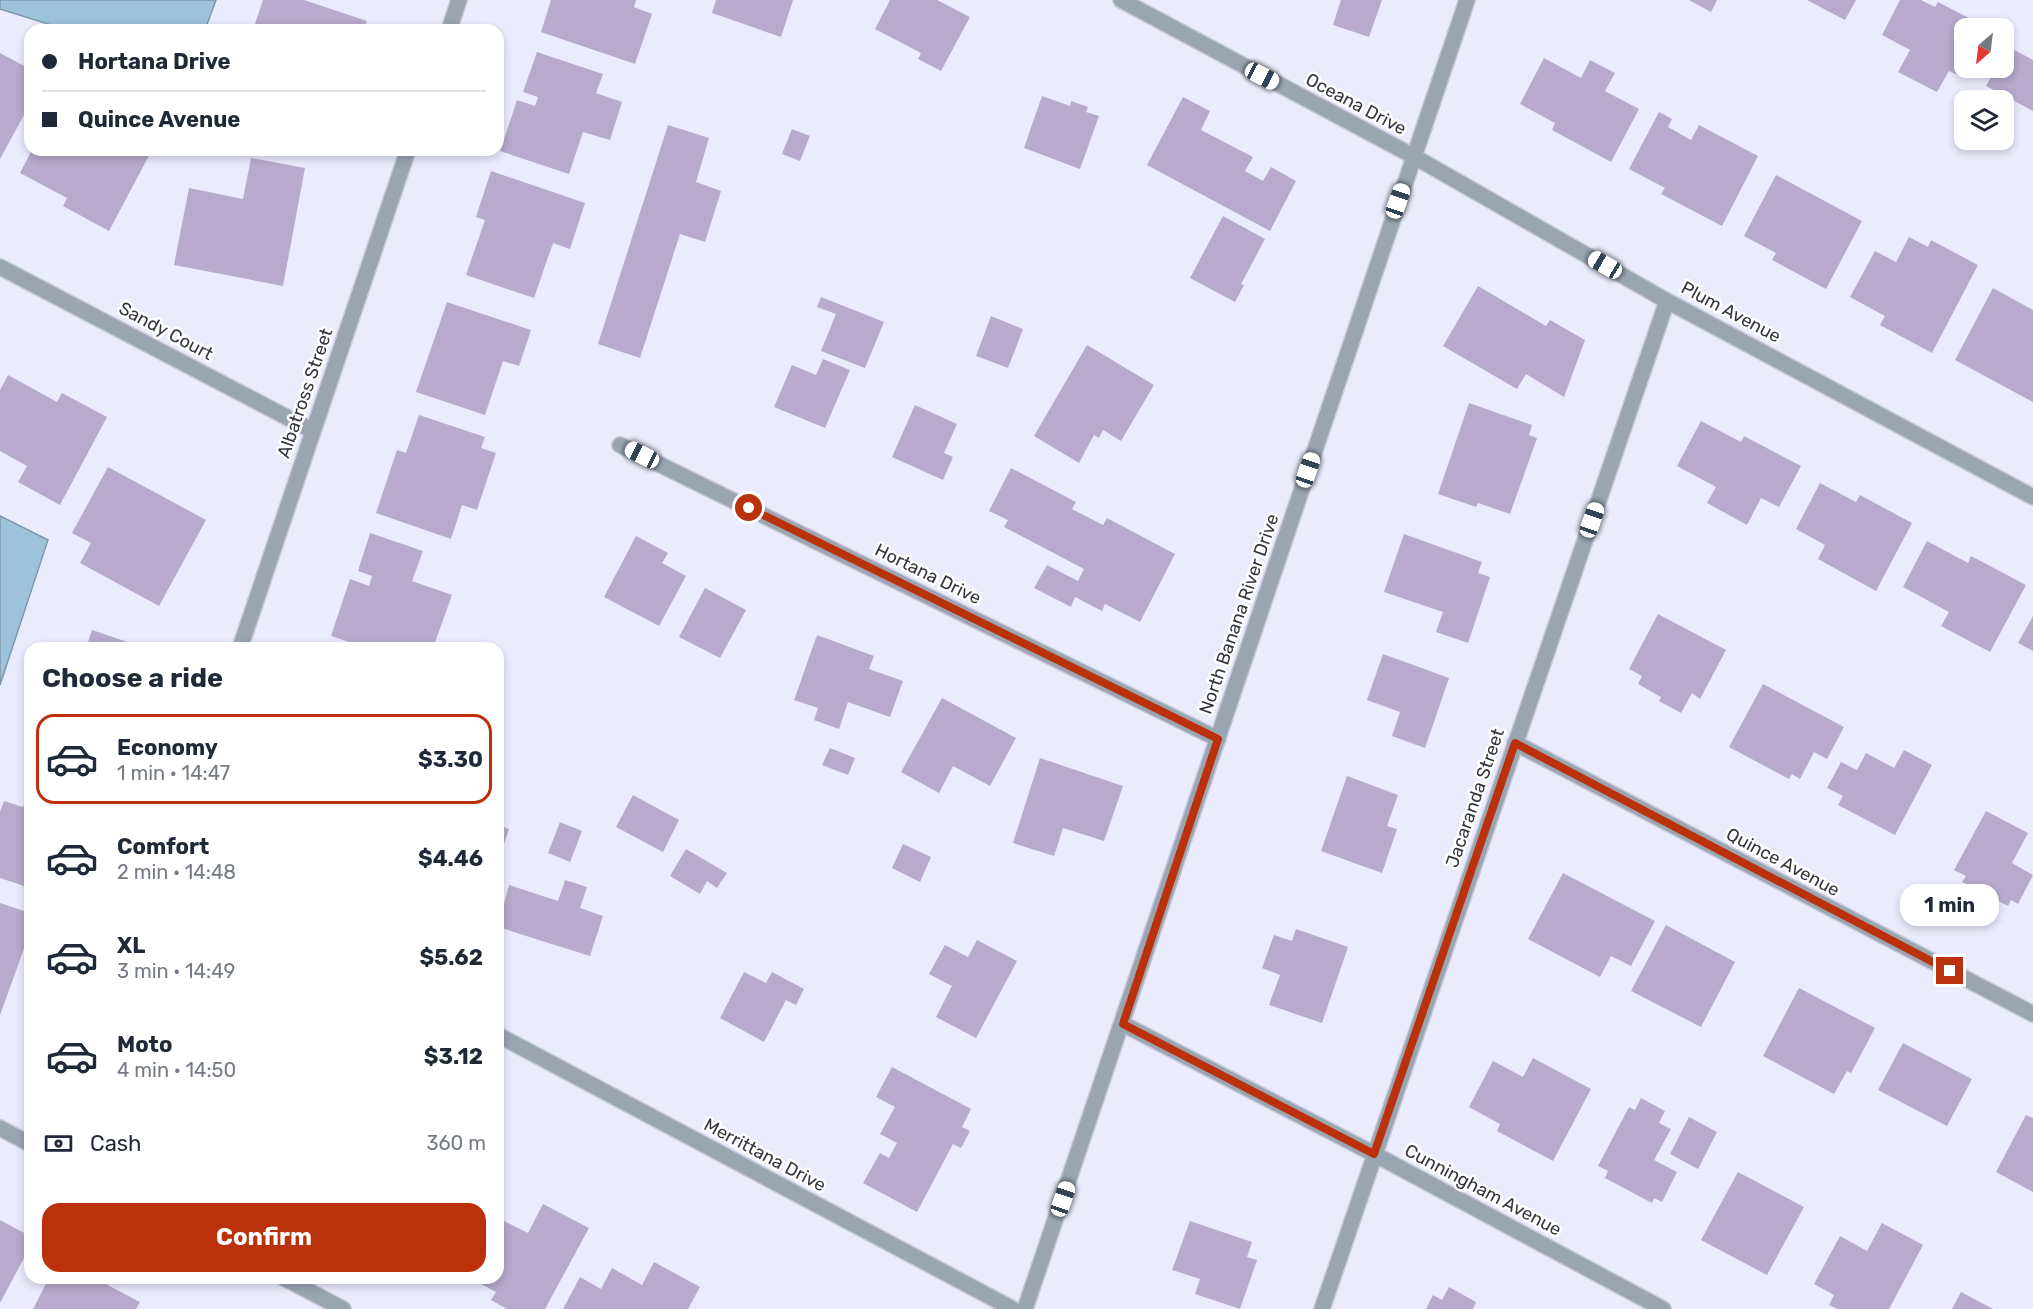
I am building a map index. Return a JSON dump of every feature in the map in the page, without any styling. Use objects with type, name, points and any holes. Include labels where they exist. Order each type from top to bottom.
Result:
[{"type":"street","points":[[451,24],[459,0]]},
{"type":"street","name":"Oceana Drive","points":[[1122,0],[1413,156]]},
{"type":"street","name":"North Banana River Drive","points":[[1025,1309],[1467,0]]},
{"type":"street","name":"Albatross Street","points":[[242,642],[406,156]]},
{"type":"street","name":"Plum Avenue","points":[[1413,156],[1667,301],[2033,496]]},
{"type":"street","name":"Sandy Court","points":[[0,267],[313,431]]},
{"type":"street","name":"Jacaranda Street","points":[[1322,1309],[1667,301]]},
{"type":"street","name":"Hortana Drive","points":[[620,445],[1218,739]]},
{"type":"street","name":"Quince Avenue","points":[[1515,743],[2033,1014]]},
{"type":"street","name":"Cunningham Avenue","points":[[1123,1024],[1374,1154],[1663,1309]]},
{"type":"street","name":"Merrittana Drive","points":[[504,1038],[1013,1309]]},
{"type":"street","points":[[0,1128],[24,1141]]},
{"type":"street","points":[[295,1284],[343,1309]]},
{"type":"water","points":[[0,0],[216,0],[207,24],[48,24],[0,9]]},
{"type":"water","points":[[0,516],[48,540],[0,685]]},
{"type":"building","points":[[263,0],[304,0],[367,21],[366,24],[255,24]]},
{"type":"building","points":[[551,0],[636,0],[634,7],[652,14],[635,64],[541,32]]},
{"type":"building","points":[[716,0],[793,0],[781,37],[712,13]]},
{"type":"building","points":[[890,0],[937,0],[970,17],[941,71],[918,59],[921,53],[875,29]]},
{"type":"building","points":[[1341,0],[1382,0],[1369,37],[1333,25]]},
{"type":"building","points":[[1689,0],[1717,0],[1711,12]]},
{"type":"building","points":[[1807,0],[1856,0],[1845,20]]},
{"type":"building","points":[[1900,0],[1921,0],[1935,7],[1938,2],[1969,18],[1954,18],[1954,73],[1949,71],[1937,92],[1898,72],[1910,50],[1882,35]]},
{"type":"building","points":[[2014,50],[2033,60],[2033,111],[2014,101],[2014,90],[1994,90],[1986,86],[1990,78],[2014,78]]},
{"type":"building","points":[[537,52],[603,74],[596,93],[622,102],[610,140],[583,132],[569,174],[504,152],[504,139],[517,100],[535,106],[538,97],[523,92]]},
{"type":"building","points":[[0,53],[24,66],[24,115],[0,159]]},
{"type":"building","points":[[1544,58],[1581,78],[1590,60],[1615,73],[1605,91],[1639,109],[1611,162],[1552,130],[1555,123],[1520,104]]},
{"type":"building","points":[[1042,96],[1070,106],[1071,101],[1088,107],[1086,112],[1099,116],[1080,169],[1024,148]]},
{"type":"building","points":[[1183,97],[1210,111],[1201,130],[1253,157],[1245,171],[1263,181],[1271,167],[1296,181],[1270,231],[1147,165]]},
{"type":"building","points":[[1659,112],[1672,119],[1668,127],[1691,140],[1699,125],[1758,156],[1722,226],[1661,194],[1665,188],[1629,169]]},
{"type":"building","points":[[668,125],[709,138],[696,182],[721,191],[705,242],[680,234],[640,358],[598,344]]},
{"type":"building","points":[[792,129],[810,136],[800,161],[782,154]]},
{"type":"building","points":[[29,156],[149,156],[109,231],[63,206],[67,198],[20,173]]},
{"type":"building","points":[[251,158],[305,168],[283,286],[174,265],[189,188],[243,199]]},
{"type":"building","points":[[491,171],[585,203],[570,249],[553,243],[534,298],[466,275],[485,220],[476,217]]},
{"type":"building","points":[[1776,175],[1862,221],[1826,289],[1772,260],[1776,253],[1744,236]]},
{"type":"building","points":[[1223,216],[1265,239],[1241,284],[1244,285],[1235,302],[1190,278]]},
{"type":"building","points":[[1909,237],[1928,247],[1931,240],[1978,265],[1932,353],[1880,325],[1885,316],[1850,297],[1875,251],[1896,262]]},
{"type":"building","points":[[1478,286],[1546,326],[1550,320],[1585,340],[1564,397],[1526,374],[1517,389],[1443,346]]},
{"type":"building","points":[[1993,288],[2033,310],[2033,402],[1955,360]]},
{"type":"building","points":[[821,297],[884,322],[865,368],[821,351],[836,314],[817,307]]},
{"type":"building","points":[[447,302],[531,330],[519,366],[503,361],[485,415],[416,392]]},
{"type":"building","points":[[991,316],[1023,329],[1008,368],[976,356]]},
{"type":"building","points":[[1087,345],[1154,385],[1121,441],[1103,430],[1099,438],[1094,435],[1079,463],[1034,436]]},
{"type":"building","points":[[823,359],[850,370],[825,428],[774,407],[792,365],[816,375]]},
{"type":"building","points":[[8,375],[57,402],[62,393],[107,417],[60,505],[18,482],[27,466],[0,451],[0,390]]},
{"type":"building","points":[[1469,403],[1532,425],[1529,435],[1537,438],[1510,514],[1478,503],[1476,507],[1438,494]]},
{"type":"building","points":[[915,405],[957,424],[944,453],[953,457],[943,480],[892,457]]},
{"type":"building","points":[[419,415],[485,437],[481,448],[496,453],[477,510],[462,505],[451,539],[376,513],[397,450],[406,453]]},
{"type":"building","points":[[1701,421],[1741,442],[1744,436],[1801,466],[1779,507],[1761,498],[1747,525],[1707,503],[1716,487],[1677,466]]},
{"type":"building","points":[[108,467],[206,520],[159,606],[80,563],[91,543],[72,533]]},
{"type":"building","points":[[1011,468],[1076,502],[1072,509],[1103,525],[1107,518],[1175,554],[1140,622],[1105,604],[1102,611],[1075,597],[1071,607],[1034,588],[1047,565],[1078,581],[1084,569],[1004,527],[1008,520],[989,511]]},
{"type":"building","points":[[1820,483],[1856,502],[1860,495],[1912,523],[1876,591],[1818,559],[1825,545],[1796,529]]},
{"type":"building","points":[[370,533],[423,551],[412,581],[452,595],[435,642],[350,642],[331,636],[350,579],[369,586],[372,576],[358,571]]},
{"type":"building","points":[[1404,534],[1482,562],[1478,573],[1490,577],[1468,643],[1436,632],[1443,612],[1384,592]]},
{"type":"building","points":[[636,536],[668,553],[662,563],[686,576],[659,626],[604,597]]},
{"type":"building","points":[[1927,541],[1968,563],[1971,556],[2026,585],[1990,652],[1941,626],[1949,612],[1903,587]]},
{"type":"building","points":[[705,588],[746,610],[720,658],[679,637]]},
{"type":"building","points":[[1658,614],[1726,650],[1700,699],[1692,693],[1681,713],[1659,701],[1661,697],[1638,684],[1642,676],[1629,669]]},
{"type":"building","points":[[2033,616],[2033,651],[2018,643]]},
{"type":"building","points":[[92,630],[127,642],[88,642]]},
{"type":"building","points":[[817,635],[874,656],[869,669],[903,681],[890,717],[848,702],[839,729],[814,720],[818,708],[794,700]]},
{"type":"building","points":[[1383,654],[1449,678],[1425,748],[1392,736],[1400,712],[1367,700]]},
{"type":"building","points":[[1763,684],[1844,727],[1827,759],[1814,752],[1800,779],[1792,774],[1789,779],[1729,747]]},
{"type":"building","points":[[942,698],[1016,738],[990,786],[953,766],[939,793],[901,772]]},
{"type":"building","points":[[830,748],[855,758],[848,775],[822,765]]},
{"type":"building","points":[[1904,750],[1932,765],[1895,835],[1838,805],[1843,796],[1827,788],[1841,762],[1857,770],[1866,753],[1894,768]]},
{"type":"building","points":[[1040,758],[1123,786],[1104,841],[1063,828],[1054,856],[1013,843]]},
{"type":"building","points":[[1347,776],[1398,795],[1387,826],[1397,829],[1382,873],[1321,851]]},
{"type":"building","points":[[633,795],[679,820],[663,852],[616,827]]},
{"type":"building","points":[[4,801],[23,807],[24,804],[24,886],[0,878],[0,812]]},
{"type":"building","points":[[1986,811],[2028,833],[2012,863],[2033,875],[2018,904],[2011,900],[2008,906],[1962,882],[1966,876],[1954,870]]},
{"type":"building","points":[[560,822],[582,831],[570,862],[548,853]]},
{"type":"building","points":[[504,827],[509,829],[504,844]]},
{"type":"building","points":[[903,844],[931,857],[920,882],[892,868]]},
{"type":"building","points":[[686,849],[727,873],[717,888],[707,881],[700,894],[670,876]]},
{"type":"building","points":[[1563,873],[1655,921],[1631,966],[1611,956],[1600,977],[1528,939]]},
{"type":"building","points":[[565,880],[587,887],[580,908],[603,916],[590,956],[504,929],[504,904],[509,885],[558,901]]},
{"type":"building","points":[[0,903],[24,911],[24,949],[0,1015]]},
{"type":"building","points":[[1666,925],[1735,962],[1701,1027],[1631,991]]},
{"type":"building","points":[[1296,929],[1348,947],[1322,1023],[1269,1005],[1280,975],[1262,968],[1274,935],[1292,941]]},
{"type":"building","points":[[977,940],[1017,961],[976,1038],[936,1017],[952,986],[929,974],[945,945],[968,957]]},
{"type":"building","points":[[744,972],[766,983],[772,972],[804,989],[796,1005],[786,1000],[764,1042],[720,1018]]},
{"type":"building","points":[[1799,988],[1875,1028],[1851,1073],[1847,1071],[1834,1094],[1763,1056]]},
{"type":"building","points":[[1903,1043],[1972,1079],[1947,1126],[1878,1090]]},
{"type":"building","points":[[1533,1058],[1591,1089],[1553,1161],[1497,1131],[1500,1124],[1469,1107],[1493,1061],[1523,1077]]},
{"type":"building","points":[[892,1067],[971,1109],[962,1127],[970,1131],[961,1148],[953,1144],[917,1212],[863,1183],[880,1153],[889,1158],[897,1143],[880,1134],[895,1107],[876,1097]]},
{"type":"building","points":[[1641,1098],[1665,1111],[1659,1123],[1671,1129],[1654,1160],[1677,1172],[1662,1202],[1654,1198],[1652,1203],[1605,1178],[1608,1171],[1598,1166],[1629,1107],[1635,1110]]},
{"type":"building","points":[[2026,1115],[2033,1118],[2033,1192],[1996,1172]]},
{"type":"building","points":[[1689,1117],[1717,1132],[1698,1169],[1670,1154]]},
{"type":"building","points":[[1738,1172],[1804,1207],[1767,1275],[1701,1240]]},
{"type":"building","points":[[543,1204],[589,1228],[545,1309],[507,1309],[491,1300],[496,1292],[481,1284],[504,1284],[504,1221],[528,1233]]},
{"type":"building","points":[[0,1220],[24,1233],[24,1258],[0,1303]]},
{"type":"building","points":[[1190,1221],[1252,1242],[1247,1257],[1257,1260],[1240,1309],[1195,1294],[1200,1279],[1172,1270]]},
{"type":"building","points":[[1882,1223],[1923,1245],[1889,1309],[1837,1309],[1829,1305],[1834,1295],[1814,1284],[1840,1236],[1867,1251]]},
{"type":"building","points":[[654,1262],[700,1287],[688,1309],[563,1309],[580,1277],[601,1289],[612,1268],[642,1285]]},
{"type":"building","points":[[46,1284],[106,1284],[140,1302],[136,1309],[33,1309]]},
{"type":"building","points":[[1449,1287],[1476,1302],[1473,1309],[1426,1309],[1433,1295],[1442,1300]]},
{"type":"building","points":[[1961,1292],[1993,1309],[1952,1309]]},
{"type":"route","points":[[749,508],[1218,739],[1123,1024],[1374,1154],[1515,743],[1950,971]]}]
